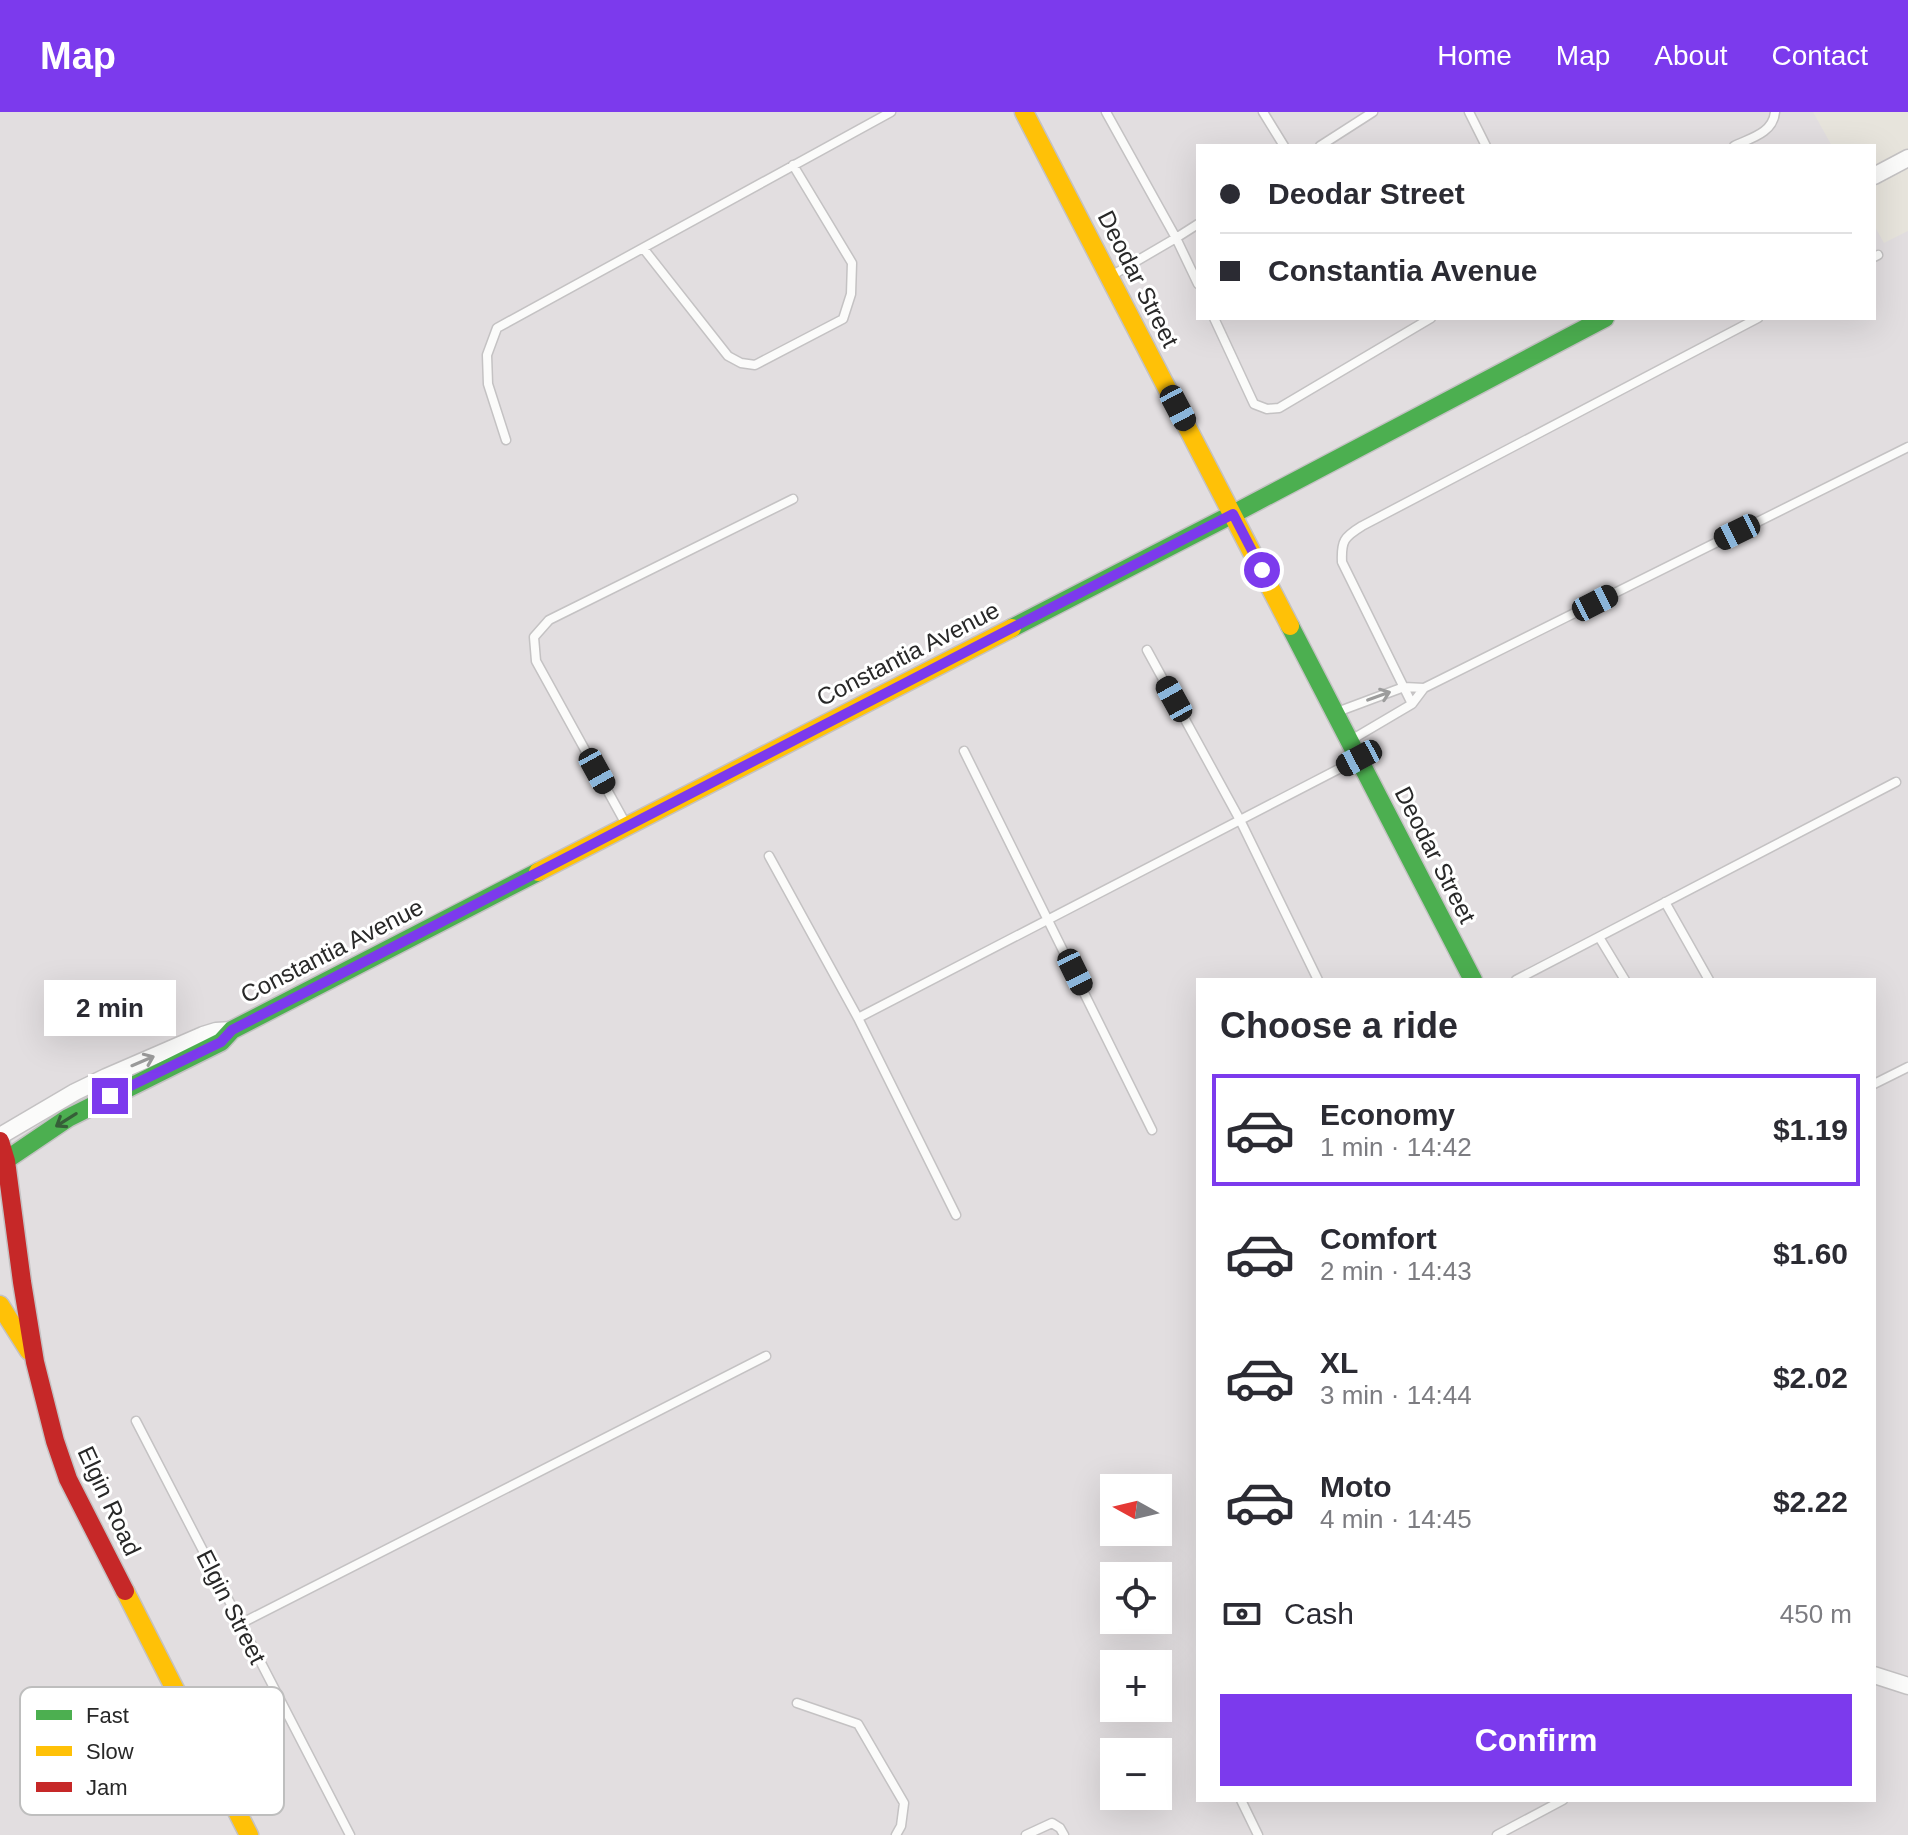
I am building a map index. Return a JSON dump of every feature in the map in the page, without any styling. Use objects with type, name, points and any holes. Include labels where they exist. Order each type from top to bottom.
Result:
[{"type":"street","name":"Deodar Street","points":[[1024,112],[1472,978]]},
{"type":"street","points":[[1876,175],[1908,158]]},
{"type":"street","name":"Constantia Avenue","points":[[3,1163],[68,1118],[221,1042],[232,1030],[1233,514],[1601,320]]},
{"type":"street","name":"Constantia Avenue","points":[[0,1138],[75,1092],[106,1077],[203,1035],[232,1030]]},
{"type":"street","name":"Elgin Road","points":[[0,1138],[33,1359],[54,1438],[68,1479],[174,1687]]},
{"type":"street","points":[[0,1305],[33,1359]]},
{"type":"street","points":[[1876,1676],[1908,1686]]},
{"type":"street","name":"Elgin Road","points":[[239,1815],[249,1835]]},
{"type":"lane","points":[[506,440],[488,384],[487,355],[497,328],[891,112]]},
{"type":"lane","points":[[1106,112],[1196,280]]},
{"type":"lane","points":[[1263,112],[1283,144]]},
{"type":"lane","points":[[1323,144],[1373,112]]},
{"type":"lane","points":[[1469,112],[1485,144]]},
{"type":"lane","points":[[1738,144],[1765,132],[1775,118],[1775,112]]},
{"type":"lane","points":[[643,248],[728,356],[741,363],[755,365],[843,319],[851,294],[852,263],[793,165]]},
{"type":"lane","points":[[1110,277],[1196,225]]},
{"type":"lane","points":[[1215,320],[1254,404],[1267,409],[1279,408],[1428,320]]},
{"type":"lane","points":[[1412,704],[1342,562],[1341,547],[1347,535],[1754,320]]},
{"type":"lane","points":[[1350,741],[1412,704],[1424,688],[1908,447]]},
{"type":"lane","points":[[627,826],[536,661],[534,637],[549,620],[793,499]]},
{"type":"lane","points":[[1147,650],[1240,820],[1317,978]]},
{"type":"lane","points":[[1335,713],[1404,687],[1424,688]]},
{"type":"lane","points":[[964,751],[1152,1130]]},
{"type":"lane","points":[[858,1018],[1359,758]]},
{"type":"lane","points":[[1520,978],[1896,782]]},
{"type":"lane","points":[[769,856],[858,1018],[956,1215]]},
{"type":"lane","points":[[1665,902],[1708,978]]},
{"type":"lane","points":[[1599,937],[1624,978]]},
{"type":"lane","points":[[1876,1083],[1908,1067]]},
{"type":"lane","points":[[240,1624],[766,1356]]},
{"type":"lane","name":"Elgin Street","points":[[136,1421],[273,1687]]},
{"type":"lane","points":[[797,1703],[858,1724],[904,1803],[901,1826],[896,1835]]},
{"type":"lane","name":"Elgin Street","points":[[284,1708],[350,1835]]},
{"type":"lane","points":[[1242,1802],[1258,1835]]},
{"type":"lane","points":[[1497,1835],[1559,1802]]},
{"type":"lane","points":[[1026,1835],[1052,1823],[1064,1835]]},
{"type":"shaded area","points":[[0,112],[1813,112],[1831,144],[1196,144],[1196,320],[1876,320],[1876,229],[1884,243],[1908,231],[1908,1835],[0,1835]]},
{"type":"traffic: fast","points":[[1012,628],[1601,320]]},
{"type":"traffic: fast","points":[[1290,626],[1472,978]]},
{"type":"traffic: fast","points":[[0,1164],[68,1118],[221,1042],[232,1030],[538,872]]},
{"type":"traffic: slow","points":[[1024,112],[1290,626]]},
{"type":"traffic: slow","points":[[538,872],[1012,628]]},
{"type":"traffic: slow","points":[[0,1305],[29,1351]]},
{"type":"traffic: slow","points":[[125,1591],[174,1687]]},
{"type":"traffic: slow","points":[[239,1815],[249,1835]]},
{"type":"traffic: jam","points":[[0,1141],[6,1161],[35,1362],[55,1441],[68,1479],[125,1591]]},
{"type":"route","points":[[110,1096],[221,1042],[232,1030],[1233,514],[1262,570]]}]
